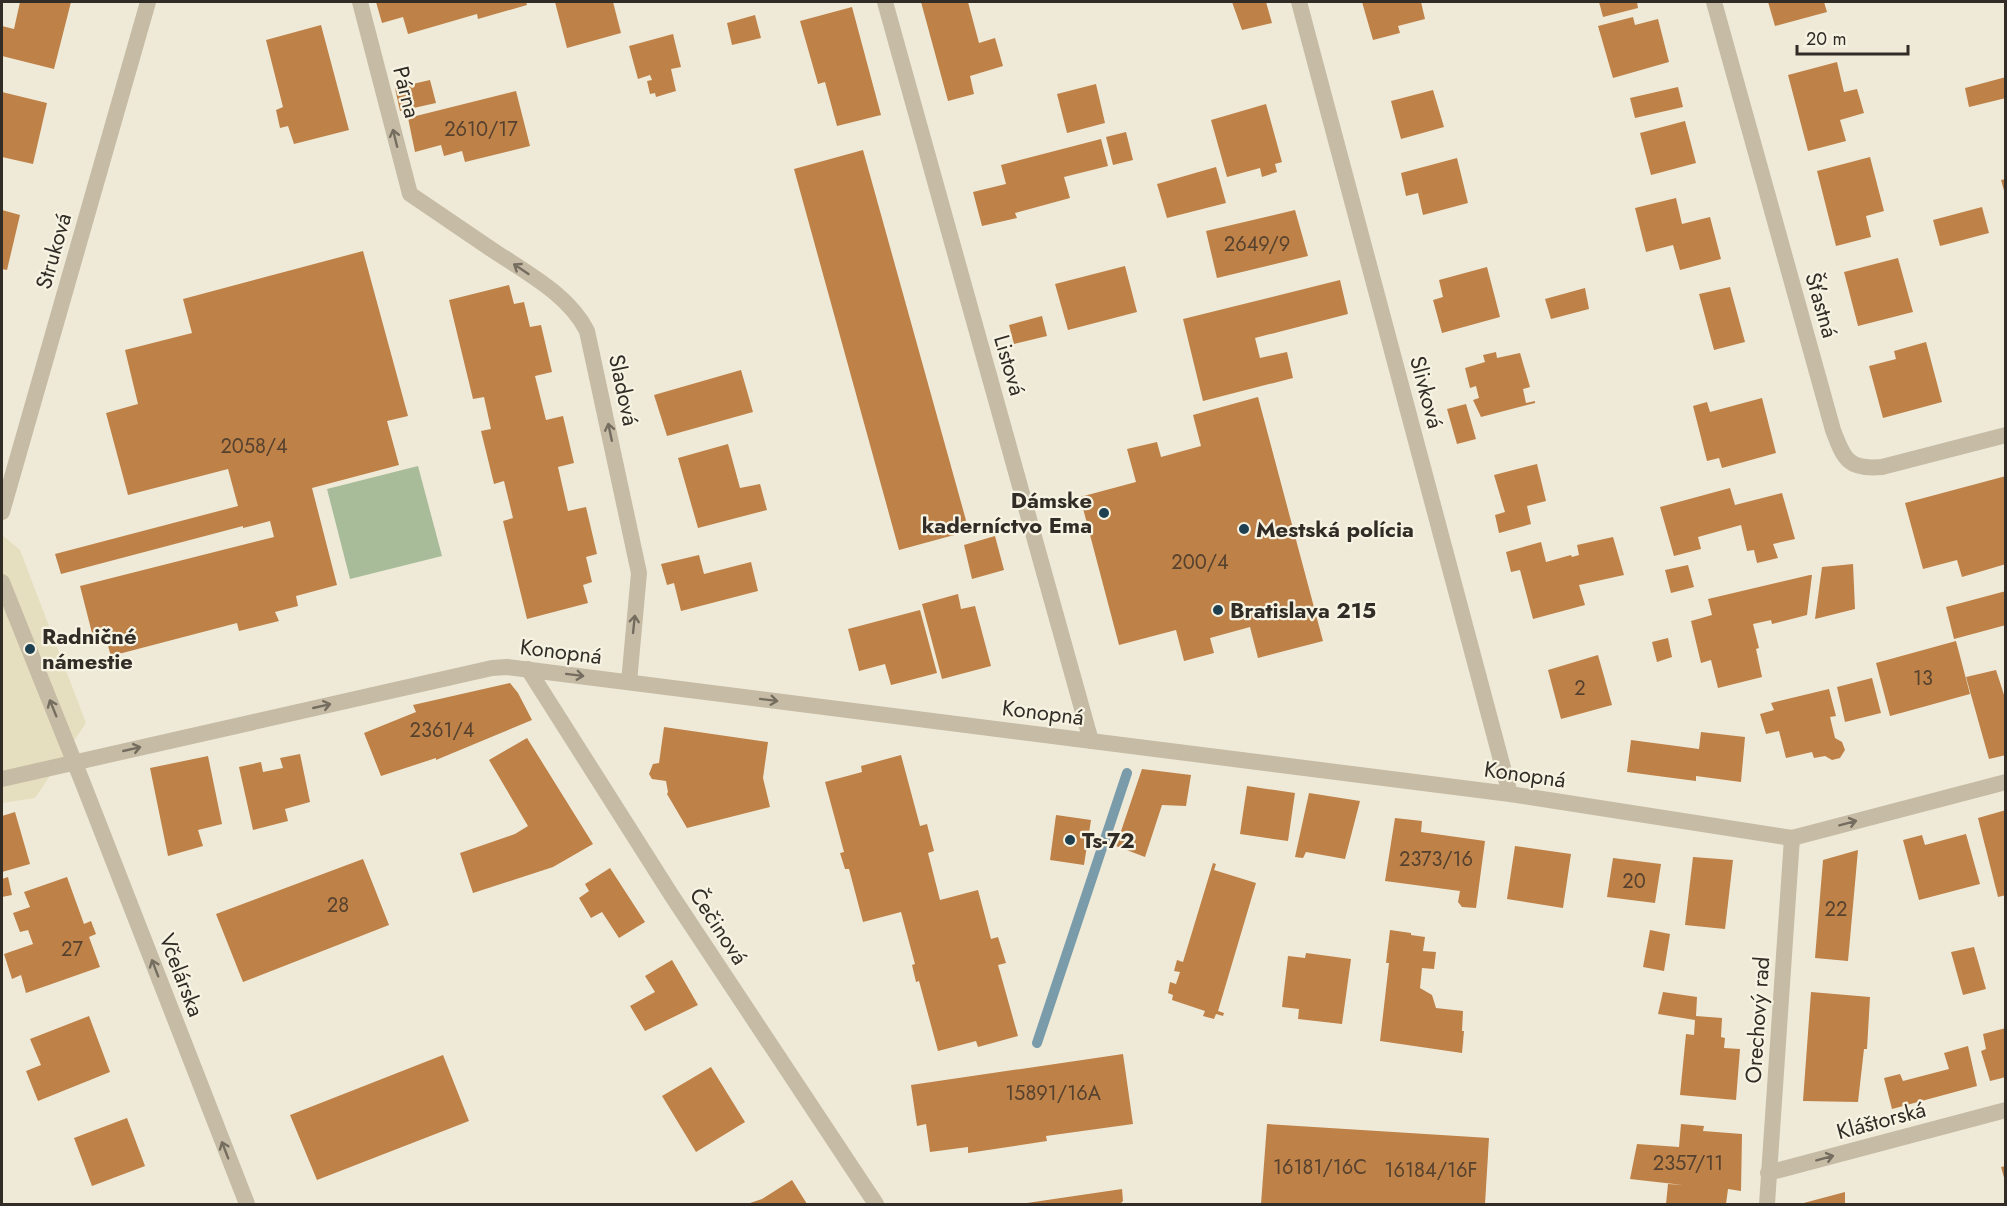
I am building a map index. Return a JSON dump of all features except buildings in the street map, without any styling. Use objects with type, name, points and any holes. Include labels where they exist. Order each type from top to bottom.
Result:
[{"type":"street","name":"Párna","points":[[360,2],[410,194]]},
{"type":"street","name":"Listová","points":[[885,2],[1091,741]]},
{"type":"street","name":"Slivková","points":[[1299,2],[1510,794]]},
{"type":"street","name":"Šťastná","points":[[1714,2],[1840,450],[1851,464],[1865,469],[2006,435]]},
{"type":"street","name":"Struková","points":[[2,512],[151,3]]},
{"type":"street","name":"Sladová","points":[[410,194],[560,297],[578,315],[587,331],[639,573],[629,682]]},
{"type":"street","points":[[2,582],[75,762],[2,779]]},
{"type":"street","name":"Konopná","points":[[75,762],[492,668],[528,669],[1510,794],[1792,838],[2006,782]]},
{"type":"street","name":"Čečinová","points":[[528,669],[678,905],[876,1204]]},
{"type":"street","name":"Včelárska","points":[[75,762],[247,1204]]},
{"type":"street","name":"Orechový rad","points":[[1767,1204],[1792,838]]},
{"type":"street","name":"Kláštorská","points":[[1768,1173],[2006,1110]]},
{"type":"green space","points":[[418,466],[442,556],[350,579],[327,489]]},
{"type":"shaded area","name":"Radničné námestie","points":[[2,535],[20,550],[86,723],[35,798],[2,803]]},
{"type":"waterway","points":[[1037,1043],[1127,773]]},
{"type":"place","name":"Dámske kaderníctvo Ema","points":[[1104,513]]},
{"type":"place","name":"Mestská polícia","points":[[1244,529]]},
{"type":"place","name":"Bratislava 215","points":[[1218,610]]},
{"type":"place","name":"Radničné námestie","points":[[30,649]]},
{"type":"place","name":"Ts-72","points":[[1070,840]]}]
